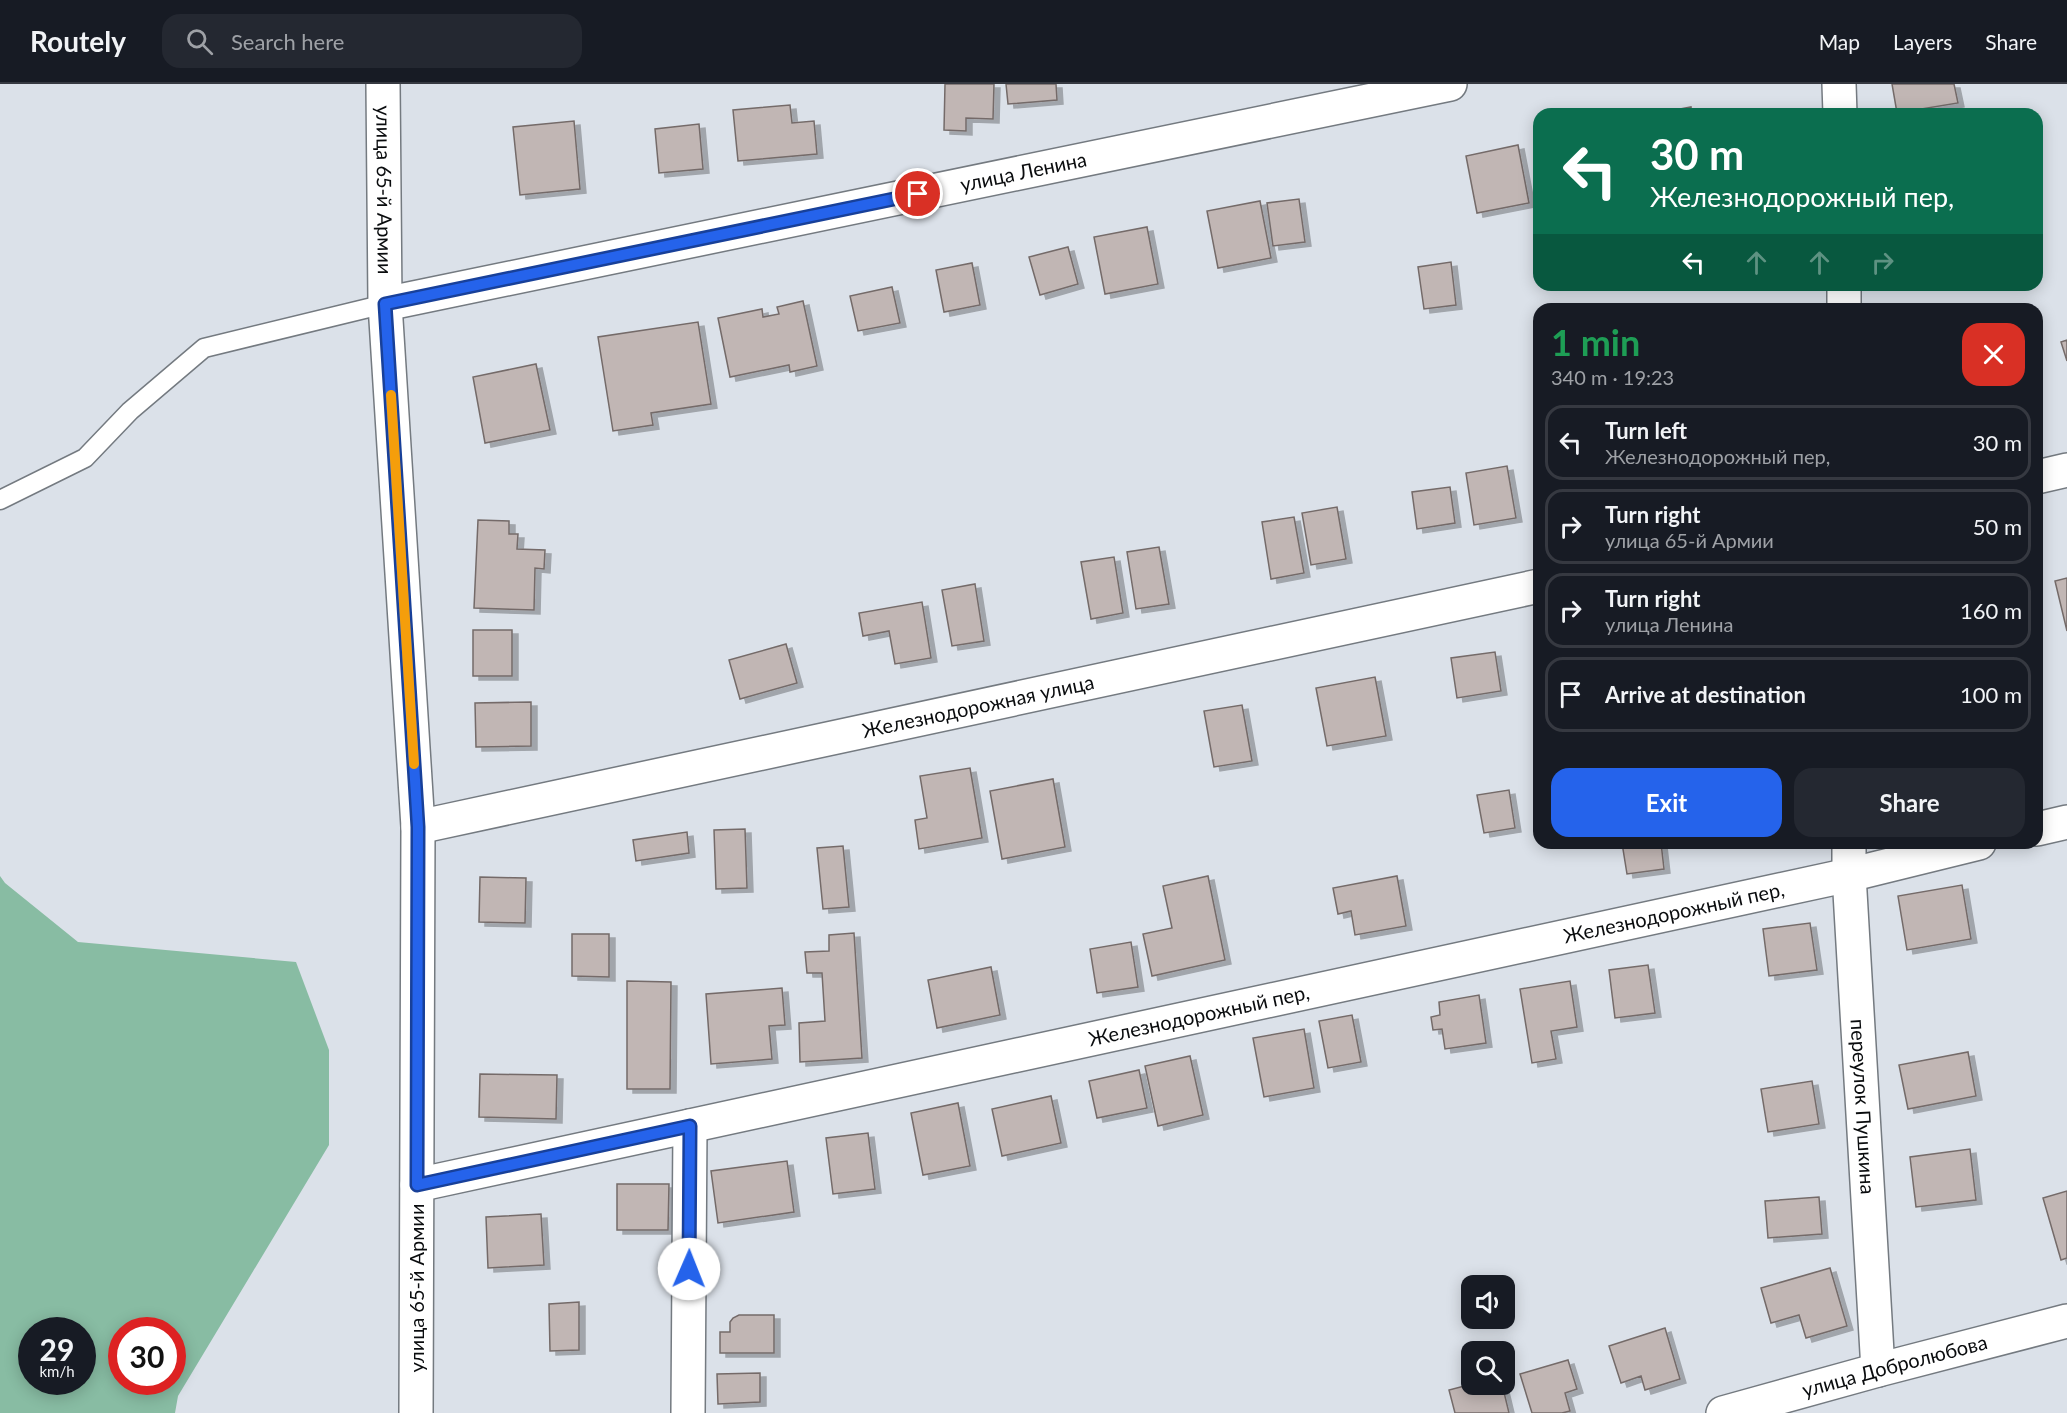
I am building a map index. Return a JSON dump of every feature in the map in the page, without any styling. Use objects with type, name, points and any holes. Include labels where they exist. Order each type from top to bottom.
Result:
[{"type":"street","name":"улица 65-й Армии","points":[[382,84],[385,304],[418,827],[416,1413]]},
{"type":"street","name":"улица Ленина","points":[[385,304],[1450,84]]},
{"type":"street","points":[[1839,84],[1840,108]]},
{"type":"street","points":[[2043,476],[2067,470]]},
{"type":"street","name":"Железнодорожная улица","points":[[418,827],[1533,587]]},
{"type":"street","points":[[2043,828],[2067,822]]},
{"type":"street","name":"Железнодорожный пер,","points":[[417,1185],[690,1126],[1849,859],[1930,849]]},
{"type":"street","name":"переулок Пушкина","points":[[1849,859],[1878,1370]]},
{"type":"street","points":[[688,1413],[690,1126]]},
{"type":"street","name":"улица Добролюбова","points":[[1723,1413],[1878,1370],[2067,1322]]},
{"type":"lane","points":[[0,500],[85,458],[130,411],[204,348],[385,304]]},
{"type":"green space","points":[[0,876],[5,883],[78,942],[296,962],[329,1050],[329,1145],[186,1383],[186,1317],[108,1317],[108,1395],[179,1395],[175,1413],[0,1413]]},
{"type":"building","points":[[945,84],[994,84],[993,119],[966,118],[966,131],[944,130]]},
{"type":"building","points":[[1006,84],[1056,84],[1057,100],[1008,104]]},
{"type":"building","points":[[1892,84],[1954,84],[1958,103],[1928,108],[1896,108]]},
{"type":"building","points":[[790,105],[792,123],[814,121],[817,154],[738,161],[733,110]]},
{"type":"building","points":[[574,121],[580,189],[520,195],[513,127]]},
{"type":"building","points":[[699,124],[703,169],[659,173],[655,129]]},
{"type":"building","points":[[1518,145],[1529,203],[1477,213],[1466,156]]},
{"type":"building","points":[[1299,199],[1305,242],[1273,246],[1267,203]]},
{"type":"building","points":[[1260,201],[1271,258],[1218,268],[1207,211]]},
{"type":"building","points":[[1147,227],[1158,284],[1105,294],[1094,237]]},
{"type":"building","points":[[1068,247],[1078,284],[1040,295],[1029,257]]},
{"type":"building","points":[[1451,262],[1456,305],[1424,309],[1418,267]]},
{"type":"building","points":[[972,263],[980,305],[944,312],[936,270]]},
{"type":"building","points":[[892,287],[900,323],[858,331],[850,296]]},
{"type":"building","points":[[803,301],[817,366],[790,372],[789,365],[730,377],[718,318],[762,309],[763,317],[779,314],[777,307]]},
{"type":"building","points":[[698,322],[711,404],[651,413],[653,425],[613,431],[598,337]]},
{"type":"building","points":[[2067,340],[2067,361],[2061,342]]},
{"type":"building","points":[[536,364],[550,430],[485,443],[473,377]]},
{"type":"building","points":[[1507,466],[1516,518],[1474,525],[1466,473]]},
{"type":"building","points":[[1450,487],[1455,523],[1417,529],[1412,492]]},
{"type":"building","points":[[1337,507],[1346,559],[1311,565],[1302,513]]},
{"type":"building","points":[[1294,517],[1304,573],[1271,579],[1262,522]]},
{"type":"building","points":[[478,520],[509,521],[509,534],[518,534],[517,549],[545,550],[544,569],[535,568],[534,610],[474,608]]},
{"type":"building","points":[[1159,547],[1169,604],[1136,609],[1127,552]]},
{"type":"building","points":[[1114,557],[1123,613],[1091,619],[1081,562]]},
{"type":"building","points":[[2067,578],[2067,631],[2055,581]]},
{"type":"building","points":[[975,584],[984,641],[952,646],[942,590]]},
{"type":"building","points":[[922,602],[931,658],[895,664],[889,631],[863,636],[859,613]]},
{"type":"building","points":[[473,630],[512,630],[512,676],[473,676]]},
{"type":"building","points":[[786,644],[797,683],[740,699],[729,660]]},
{"type":"building","points":[[1495,652],[1501,691],[1457,698],[1451,658]]},
{"type":"building","points":[[1375,677],[1386,736],[1327,746],[1316,688]]},
{"type":"building","points":[[531,702],[531,746],[476,747],[475,703]]},
{"type":"building","points":[[1242,705],[1252,761],[1214,767],[1204,711]]},
{"type":"building","points":[[970,768],[982,838],[919,849],[915,820],[927,818],[920,776]]},
{"type":"building","points":[[1053,779],[1065,847],[1002,859],[990,791]]},
{"type":"building","points":[[1509,790],[1515,828],[1484,833],[1477,795]]},
{"type":"building","points":[[745,829],[747,888],[716,889],[714,830]]},
{"type":"building","points":[[687,832],[689,853],[636,861],[633,840]]},
{"type":"building","points":[[843,846],[849,907],[823,909],[817,848]]},
{"type":"building","points":[[1623,849],[1662,849],[1664,869],[1627,874]]},
{"type":"building","points":[[1208,876],[1225,960],[1152,976],[1143,934],[1172,928],[1163,886]]},
{"type":"building","points":[[1397,876],[1406,926],[1355,935],[1351,911],[1338,914],[1333,888]]},
{"type":"building","points":[[480,877],[526,878],[525,923],[479,922]]},
{"type":"building","points":[[1962,885],[1971,939],[1907,950],[1898,896]]},
{"type":"building","points":[[1810,923],[1817,970],[1769,976],[1763,929]]},
{"type":"building","points":[[854,933],[862,1058],[800,1062],[799,1023],[825,1021],[822,973],[807,973],[805,952],[829,951],[829,935]]},
{"type":"building","points":[[572,934],[609,934],[609,977],[572,976]]},
{"type":"building","points":[[1131,942],[1138,987],[1097,993],[1090,949]]},
{"type":"building","points":[[1648,965],[1655,1013],[1615,1018],[1609,970]]},
{"type":"building","points":[[991,967],[1000,1015],[937,1028],[928,980]]},
{"type":"building","points":[[627,981],[671,982],[670,1089],[627,1089]]},
{"type":"building","points":[[1570,981],[1577,1027],[1551,1031],[1556,1059],[1532,1063],[1520,989]]},
{"type":"building","points":[[782,988],[785,1025],[769,1026],[772,1059],[711,1064],[706,994]]},
{"type":"building","points":[[1479,995],[1486,1043],[1445,1049],[1442,1029],[1433,1030],[1431,1017],[1440,1015],[1439,1002]]},
{"type":"building","points":[[1352,1015],[1361,1062],[1328,1068],[1319,1021]]},
{"type":"building","points":[[1304,1029],[1314,1088],[1264,1097],[1253,1038]]},
{"type":"building","points":[[1968,1052],[1976,1096],[1908,1109],[1899,1065]]},
{"type":"building","points":[[1190,1056],[1203,1115],[1158,1126],[1145,1066]]},
{"type":"building","points":[[1139,1070],[1147,1108],[1097,1118],[1089,1081]]},
{"type":"building","points":[[480,1074],[557,1075],[556,1119],[479,1117]]},
{"type":"building","points":[[1812,1081],[1819,1124],[1768,1132],[1761,1089]]},
{"type":"building","points":[[1051,1096],[1061,1143],[1002,1156],[992,1109]]},
{"type":"building","points":[[958,1103],[970,1166],[923,1175],[911,1113]]},
{"type":"building","points":[[868,1133],[875,1189],[833,1194],[826,1138]]},
{"type":"building","points":[[1970,1149],[1976,1200],[1916,1207],[1910,1157]]},
{"type":"building","points":[[787,1161],[794,1212],[718,1223],[711,1171]]},
{"type":"building","points":[[617,1184],[669,1184],[668,1230],[617,1230]]},
{"type":"building","points":[[2067,1191],[2067,1258],[2061,1260],[2043,1198]]},
{"type":"building","points":[[1819,1197],[1822,1234],[1768,1238],[1765,1201]]},
{"type":"building","points":[[541,1214],[544,1265],[488,1268],[486,1217]]},
{"type":"building","points":[[1830,1268],[1847,1326],[1806,1338],[1799,1315],[1771,1323],[1761,1288]]},
{"type":"building","points":[[579,1302],[579,1350],[550,1351],[549,1304]]},
{"type":"building","points":[[739,1315],[774,1315],[774,1353],[720,1353],[720,1332],[730,1332],[730,1322]]},
{"type":"building","points":[[1665,1328],[1680,1379],[1645,1390],[1641,1376],[1621,1383],[1609,1346]]},
{"type":"building","points":[[1568,1360],[1577,1389],[1565,1393],[1570,1411],[1532,1413],[1520,1374]]},
{"type":"building","points":[[760,1373],[760,1402],[718,1404],[717,1374]]},
{"type":"building","points":[[1461,1387],[1461,1395],[1505,1395],[1509,1413],[1455,1413],[1449,1390]]},
{"type":"slow traffic","points":[[391,395],[414,764]]},
{"type":"route","points":[[689,1269],[690,1126],[417,1185],[418,827],[385,304],[918,194]]}]
